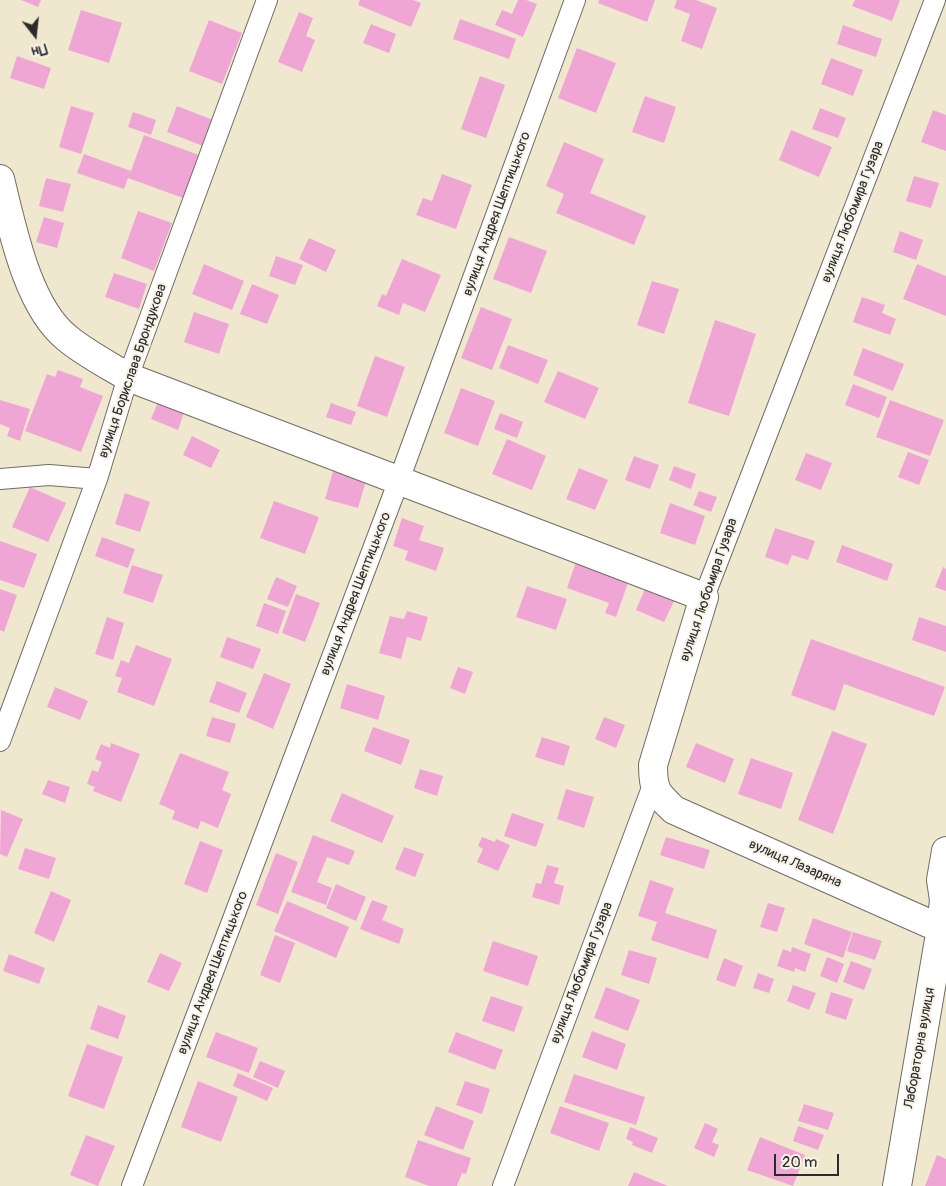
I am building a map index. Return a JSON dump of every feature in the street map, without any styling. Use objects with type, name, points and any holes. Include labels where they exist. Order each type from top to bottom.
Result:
[{"type":"street","name":"вулиця Борислава Брондукова","points":[[0,742],[97,479],[128,377],[267,0]]},
{"type":"street","name":"вулиця Андрея Шептицького","points":[[132,1186],[399,480],[575,0]]},
{"type":"street","name":"вулиця Любомира Гузара","points":[[503,1186],[653,785],[653,765],[657,748],[704,597],[935,0]]},
{"type":"street","points":[[1,188],[27,275],[41,306],[66,338],[128,377],[704,597]]},
{"type":"street","points":[[0,479],[49,475],[97,479]]},
{"type":"street","name":"вулиця Лазаряна","points":[[653,785],[674,810],[943,930]]},
{"type":"street","name":"Лабораторна вулиця","points":[[897,1186],[943,930],[944,900],[941,880],[946,851]]},
{"type":"building","points":[[21,0],[41,0],[38,7]]},
{"type":"building","points":[[360,0],[413,0],[421,3],[411,27],[358,5]]},
{"type":"building","points":[[518,0],[526,0],[537,4],[523,37],[495,25],[502,10],[512,14]]},
{"type":"building","points":[[599,0],[655,0],[647,22],[598,3]]},
{"type":"building","points":[[677,0],[696,0],[717,8],[702,49],[681,41],[690,14],[674,8]]},
{"type":"building","points":[[855,0],[900,0],[892,21],[852,6]]},
{"type":"building","points":[[81,10],[122,23],[109,63],[68,50]]},
{"type":"building","points":[[299,12],[313,18],[306,36],[315,40],[302,72],[278,62]]},
{"type":"building","points":[[460,19],[516,39],[509,59],[453,39]]},
{"type":"building","points":[[209,20],[242,33],[222,84],[189,71]]},
{"type":"building","points":[[371,24],[396,34],[389,53],[363,43]]},
{"type":"building","points":[[843,25],[882,39],[876,57],[837,44]]},
{"type":"building","points":[[577,48],[616,63],[596,113],[558,98]]},
{"type":"building","points":[[17,56],[51,68],[44,89],[10,78]]},
{"type":"building","points":[[831,58],[863,70],[853,96],[821,84]]},
{"type":"building","points":[[480,76],[505,85],[486,138],[461,129]]},
{"type":"building","points":[[645,96],[676,107],[664,143],[632,132]]},
{"type":"building","points":[[71,106],[94,113],[81,154],[59,147]]},
{"type":"building","points":[[177,106],[213,120],[203,146],[167,132]]},
{"type":"building","points":[[820,108],[846,118],[838,138],[812,129]]},
{"type":"building","points":[[933,110],[946,115],[946,151],[921,142]]},
{"type":"building","points":[[133,112],[156,120],[151,135],[128,127]]},
{"type":"building","points":[[791,130],[832,147],[819,177],[779,160]]},
{"type":"building","points":[[144,135],[199,155],[183,198],[128,178],[124,189],[77,173],[84,154],[131,171]]},
{"type":"building","points":[[564,142],[604,159],[590,193],[646,216],[634,245],[556,213],[564,194],[546,186]]},
{"type":"building","points":[[442,174],[472,185],[456,229],[416,215],[423,198],[432,201]]},
{"type":"building","points":[[914,176],[939,183],[931,208],[906,201]]},
{"type":"building","points":[[46,178],[71,184],[63,212],[39,206]]},
{"type":"building","points":[[138,211],[172,223],[154,271],[121,258]]},
{"type":"building","points":[[44,217],[64,223],[57,248],[36,242]]},
{"type":"building","points":[[900,231],[923,240],[916,260],[893,252]]},
{"type":"building","points":[[509,237],[547,251],[531,293],[493,279]]},
{"type":"building","points":[[309,238],[336,250],[326,272],[299,259]]},
{"type":"building","points":[[276,256],[303,265],[295,285],[269,276]]},
{"type":"building","points":[[402,259],[441,275],[425,312],[403,303],[399,315],[377,306],[382,294],[386,296]]},
{"type":"building","points":[[204,264],[244,281],[232,310],[192,294]]},
{"type":"building","points":[[917,264],[946,276],[946,316],[903,299]]},
{"type":"building","points":[[114,273],[147,284],[139,309],[105,297]]},
{"type":"building","points":[[652,281],[679,289],[664,334],[637,325]]},
{"type":"building","points":[[252,284],[279,295],[267,324],[240,314]]},
{"type":"building","points":[[862,297],[885,305],[882,313],[896,319],[890,335],[853,322]]},
{"type":"building","points":[[481,307],[512,319],[492,370],[461,358]]},
{"type":"building","points":[[194,312],[229,324],[219,354],[184,342]]},
{"type":"building","points":[[715,320],[756,334],[729,416],[688,403]]},
{"type":"building","points":[[508,345],[548,360],[538,384],[499,368]]},
{"type":"building","points":[[863,348],[904,364],[893,391],[853,375]]},
{"type":"building","points":[[375,356],[405,367],[387,417],[357,406]]},
{"type":"building","points":[[58,370],[83,379],[80,387],[103,396],[81,452],[25,431],[47,374],[55,377]]},
{"type":"building","points":[[558,371],[599,388],[585,419],[544,402]]},
{"type":"building","points":[[853,384],[887,397],[879,418],[845,405]]},
{"type":"building","points":[[461,388],[495,401],[478,446],[444,433]]},
{"type":"building","points":[[0,400],[30,409],[20,441],[7,436],[10,428],[0,424]]},
{"type":"building","points":[[890,400],[944,420],[930,456],[876,437]]},
{"type":"building","points":[[158,402],[184,412],[178,430],[151,419]]},
{"type":"building","points":[[331,403],[356,412],[351,425],[326,417]]},
{"type":"building","points":[[500,413],[523,422],[517,438],[494,429]]},
{"type":"building","points":[[192,436],[220,450],[211,468],[183,455]]},
{"type":"building","points":[[507,439],[546,456],[532,490],[492,474]]},
{"type":"building","points":[[908,452],[929,460],[919,485],[898,477]]},
{"type":"building","points":[[806,453],[832,463],[821,490],[795,480]]},
{"type":"building","points":[[634,456],[659,465],[650,489],[625,480]]},
{"type":"building","points":[[674,466],[696,474],[691,489],[669,480]]},
{"type":"building","points":[[334,468],[367,477],[358,508],[325,499]]},
{"type":"building","points":[[579,468],[608,480],[595,510],[566,499]]},
{"type":"building","points":[[30,487],[66,503],[48,542],[12,527]]},
{"type":"building","points":[[699,491],[717,497],[711,512],[693,505]]},
{"type":"building","points":[[125,493],[150,502],[140,532],[115,524]]},
{"type":"building","points":[[274,501],[319,517],[305,554],[260,538]]},
{"type":"building","points":[[670,503],[705,516],[695,545],[660,533]]},
{"type":"building","points":[[402,518],[424,526],[419,540],[444,548],[436,571],[405,560],[408,551],[393,546]]},
{"type":"building","points":[[775,528],[815,541],[808,560],[792,555],[788,565],[765,557]]},
{"type":"building","points":[[102,537],[135,549],[128,568],[95,556]]},
{"type":"building","points":[[0,541],[37,554],[24,588],[0,580]]},
{"type":"building","points":[[842,545],[893,564],[887,581],[836,562]]},
{"type":"building","points":[[576,562],[629,580],[616,617],[605,613],[609,603],[567,588]]},
{"type":"building","points":[[132,565],[163,575],[153,603],[123,593]]},
{"type":"building","points":[[943,567],[946,569],[946,591],[935,587]]},
{"type":"building","points":[[276,577],[297,586],[288,607],[267,599]]},
{"type":"building","points":[[647,584],[676,597],[664,622],[636,610]]},
{"type":"building","points":[[527,586],[567,599],[556,630],[516,617]]},
{"type":"building","points":[[0,589],[17,595],[4,632],[0,630]]},
{"type":"building","points":[[296,594],[320,603],[305,642],[282,633]]},
{"type":"building","points":[[264,603],[286,611],[278,634],[256,626]]},
{"type":"building","points":[[407,611],[428,617],[421,641],[407,637],[401,659],[379,653],[390,616],[404,619]]},
{"type":"building","points":[[107,617],[124,623],[113,660],[95,654]]},
{"type":"building","points":[[919,617],[946,626],[946,652],[912,640]]},
{"type":"building","points":[[227,637],[261,649],[253,669],[220,657]]},
{"type":"building","points":[[811,639],[945,687],[934,716],[844,684],[835,711],[791,695]]},
{"type":"building","points":[[136,645],[172,659],[154,706],[117,692],[122,678],[115,676],[121,660],[129,663]]},
{"type":"building","points":[[458,667],[473,672],[465,694],[450,688]]},
{"type":"building","points":[[264,673],[291,684],[273,729],[246,717]]},
{"type":"building","points":[[217,681],[247,693],[239,713],[209,702]]},
{"type":"building","points":[[347,684],[385,696],[378,720],[340,708]]},
{"type":"building","points":[[55,687],[88,701],[80,720],[47,707]]},
{"type":"building","points":[[212,717],[236,724],[230,743],[206,736]]},
{"type":"building","points":[[604,717],[625,725],[616,748],[595,739]]},
{"type":"building","points":[[373,727],[410,740],[401,765],[364,751]]},
{"type":"building","points":[[832,731],[867,744],[833,834],[798,820]]},
{"type":"building","points":[[542,737],[570,746],[564,766],[535,757]]},
{"type":"building","points":[[111,743],[140,754],[121,802],[93,791],[95,787],[87,784],[92,770],[98,772],[102,762],[95,759],[101,744],[110,748]]},
{"type":"building","points":[[696,743],[734,759],[725,783],[686,767]]},
{"type":"building","points":[[180,753],[229,772],[222,790],[231,794],[218,828],[201,821],[198,829],[172,819],[175,811],[159,804]]},
{"type":"building","points":[[751,758],[793,773],[781,809],[738,794]]},
{"type":"building","points":[[420,769],[443,776],[437,796],[414,788]]},
{"type":"building","points":[[48,780],[70,787],[65,803],[42,794]]},
{"type":"building","points":[[566,789],[594,797],[584,828],[557,819]]},
{"type":"building","points":[[342,793],[394,816],[382,843],[330,821]]},
{"type":"building","points":[[1,810],[23,819],[7,857],[0,854]]},
{"type":"building","points":[[512,813],[544,824],[536,847],[504,836]]},
{"type":"building","points":[[313,835],[355,851],[349,865],[327,857],[317,882],[332,888],[326,905],[291,892]]},
{"type":"building","points":[[482,837],[495,842],[496,839],[510,845],[498,871],[477,862],[483,849],[478,846]]},
{"type":"building","points":[[666,837],[710,850],[704,869],[660,855]]},
{"type":"building","points":[[200,841],[223,850],[207,893],[184,884]]},
{"type":"building","points":[[404,847],[424,854],[415,877],[395,869]]},
{"type":"building","points":[[25,848],[56,858],[49,879],[18,869]]},
{"type":"building","points":[[276,853],[298,862],[278,914],[256,905]]},
{"type":"building","points":[[547,865],[559,868],[554,883],[564,886],[559,905],[532,897],[536,883],[541,884]]},
{"type":"building","points":[[650,880],[674,888],[665,913],[717,930],[708,959],[651,940],[657,922],[638,916]]},
{"type":"building","points":[[336,884],[366,897],[356,921],[326,908]]},
{"type":"building","points":[[51,891],[71,900],[54,942],[34,933]]},
{"type":"building","points":[[372,900],[388,906],[382,920],[404,929],[399,944],[360,929]]},
{"type":"building","points":[[287,901],[349,927],[336,958],[274,931]]},
{"type":"building","points":[[768,903],[785,908],[777,932],[760,927]]},
{"type":"building","points":[[813,918],[852,932],[843,958],[804,944]]},
{"type":"building","points":[[853,932],[882,941],[875,960],[847,951]]},
{"type":"building","points":[[275,935],[295,943],[280,983],[260,975]]},
{"type":"building","points":[[493,941],[538,956],[528,986],[483,971]]},
{"type":"building","points":[[792,947],[811,954],[805,972],[795,968],[794,972],[777,966],[783,949],[791,952]]},
{"type":"building","points":[[629,950],[657,958],[649,984],[621,975]]},
{"type":"building","points":[[160,953],[182,963],[169,991],[147,982]]},
{"type":"building","points":[[9,954],[45,968],[39,984],[3,971]]},
{"type":"building","points":[[827,957],[844,964],[837,983],[820,976]]},
{"type":"building","points":[[724,958],[743,966],[735,987],[716,980]]},
{"type":"building","points":[[851,961],[872,969],[864,990],[843,982]]},
{"type":"building","points":[[758,973],[774,979],[769,993],[753,988]]},
{"type":"building","points":[[793,985],[816,993],[809,1010],[787,1001]]},
{"type":"building","points":[[606,987],[640,1000],[628,1031],[594,1018]]},
{"type":"building","points":[[831,992],[853,999],[846,1020],[825,1013]]},
{"type":"building","points":[[491,996],[523,1007],[514,1032],[482,1021]]},
{"type":"building","points":[[98,1005],[126,1016],[118,1039],[90,1029]]},
{"type":"building","points":[[592,1031],[626,1044],[617,1070],[582,1057]]},
{"type":"building","points":[[216,1032],[258,1048],[249,1073],[206,1057]]},
{"type":"building","points":[[456,1032],[503,1050],[495,1070],[448,1052]]},
{"type":"building","points":[[87,1044],[123,1057],[104,1109],[68,1096]]},
{"type":"building","points":[[260,1061],[285,1071],[278,1088],[253,1077]]},
{"type":"building","points":[[238,1073],[273,1088],[267,1101],[233,1086]]},
{"type":"building","points":[[574,1074],[645,1097],[636,1125],[564,1102]]},
{"type":"building","points":[[198,1081],[238,1097],[221,1142],[181,1127]]},
{"type":"building","points":[[465,1081],[490,1089],[482,1114],[456,1105]]},
{"type":"building","points":[[804,1104],[834,1113],[828,1130],[798,1121]]},
{"type":"building","points":[[436,1106],[474,1121],[463,1150],[424,1135]]},
{"type":"building","points":[[560,1106],[609,1123],[599,1151],[550,1133]]},
{"type":"building","points":[[705,1123],[718,1129],[712,1142],[719,1145],[714,1157],[694,1148]]},
{"type":"building","points":[[798,1126],[824,1135],[818,1150],[793,1141]]},
{"type":"building","points":[[630,1127],[658,1138],[652,1153],[632,1145],[633,1142],[626,1139]]},
{"type":"building","points":[[86,1135],[115,1146],[98,1186],[70,1175]]},
{"type":"building","points":[[760,1137],[805,1155],[793,1186],[747,1170]]},
{"type":"building","points":[[418,1140],[471,1158],[466,1174],[462,1173],[457,1186],[429,1186],[405,1177]]},
{"type":"building","points":[[937,1155],[946,1159],[946,1186],[925,1186]]},
{"type":"building","points":[[634,1172],[668,1186],[628,1186]]}]
